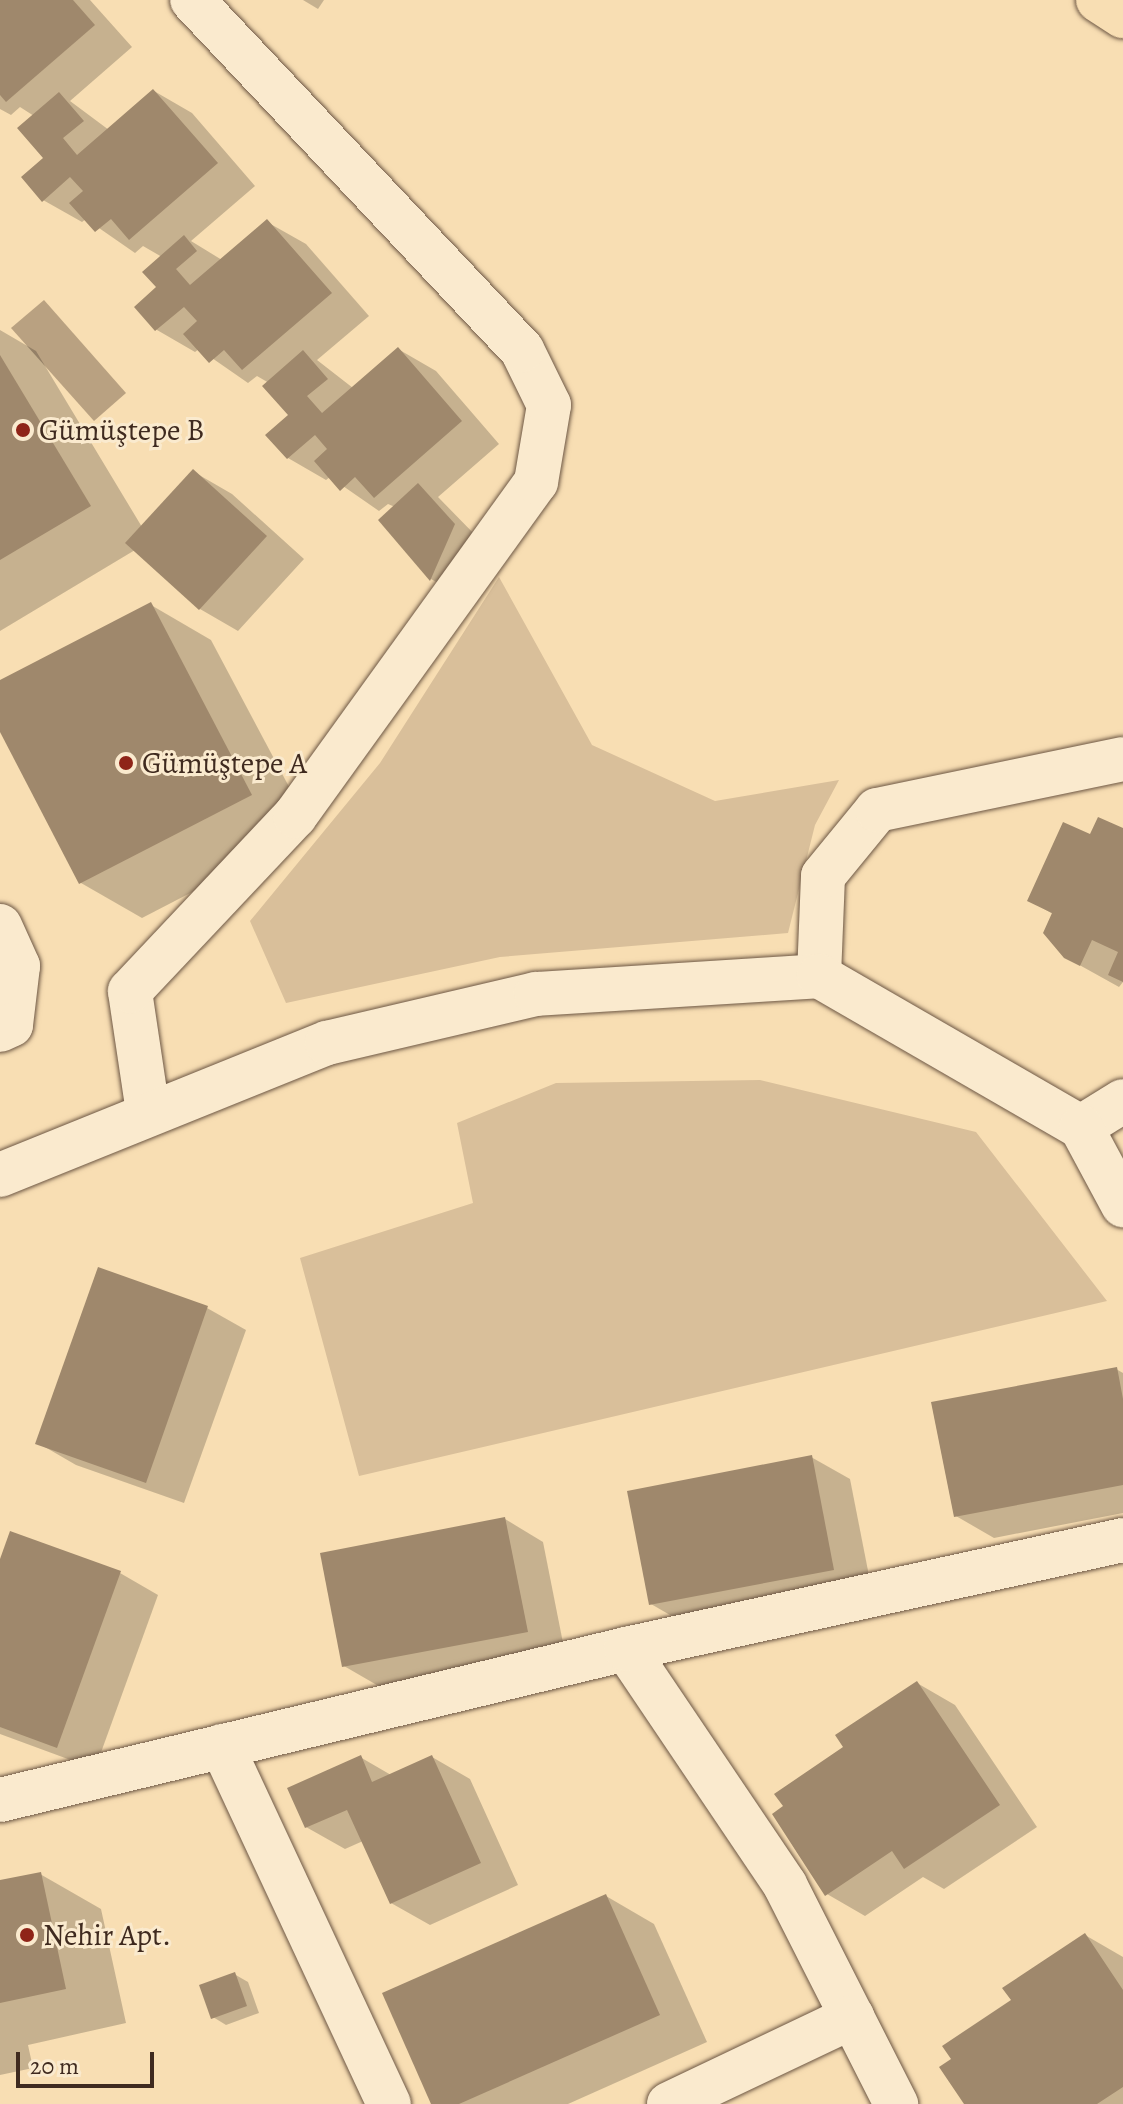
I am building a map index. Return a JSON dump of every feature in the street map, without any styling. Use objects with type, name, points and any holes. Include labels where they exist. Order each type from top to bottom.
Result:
[{"type":"main road","points":[[1098,0],[1123,16]]},
{"type":"street","points":[[148,1112],[130,991],[295,816],[536,482],[549,405],[522,350],[192,0]]},
{"type":"street","points":[[819,976],[823,876],[877,810],[1123,759]]},
{"type":"street","points":[[0,926],[18,966],[11,1025],[0,1030]]},
{"type":"street","points":[[0,1175],[148,1112],[327,1043],[536,994],[819,976],[1081,1127],[1123,1205]]},
{"type":"street","points":[[1081,1127],[1123,1101]]},
{"type":"street","points":[[0,1800],[626,1649],[1123,1540]]},
{"type":"street","points":[[626,1649],[785,1885],[896,2104]]},
{"type":"street","points":[[222,1746],[389,2104]]},
{"type":"street","points":[[669,2104],[852,2017]]},
{"type":"shaded area","points":[[44,300],[126,393],[94,421],[11,328]]},
{"type":"shaded area","points":[[499,577],[592,745],[715,801],[839,780],[815,825],[788,933],[500,957],[286,1003],[250,921],[380,763]]},
{"type":"shaded area","points":[[760,1080],[976,1132],[1107,1301],[359,1476],[300,1258],[473,1203],[457,1123],[556,1083]]},
{"type":"building","points":[[0,0],[73,0],[95,25],[6,102],[0,95]]},
{"type":"building","points":[[153,89],[218,163],[129,240],[111,219],[95,232],[69,203],[83,191],[70,177],[42,202],[21,177],[43,158],[17,128],[59,92],[84,121],[63,138],[77,155]]},
{"type":"building","points":[[267,219],[332,293],[242,370],[224,350],[209,363],[183,334],[197,321],[184,307],[155,331],[134,307],[156,287],[142,272],[184,235],[197,251],[176,269],[190,285]]},
{"type":"building","points":[[398,347],[462,421],[374,498],[355,477],[340,491],[314,461],[327,449],[315,435],[287,459],[265,435],[288,415],[262,386],[303,350],[328,379],[307,396],[322,413]]},
{"type":"building","name":"Gümüştepe B","points":[[0,355],[91,506],[0,560]]},
{"type":"building","points":[[193,469],[267,536],[199,610],[125,543]]},
{"type":"building","points":[[418,483],[455,524],[430,581],[378,520]]},
{"type":"building","name":"Gümüştepe A","points":[[151,602],[252,795],[79,884],[0,732],[0,680]]},
{"type":"building","points":[[1098,817],[1123,828],[1123,982],[1108,975],[1118,952],[1092,940],[1080,966],[1064,958],[1043,933],[1052,913],[1027,901],[1063,822],[1090,834]]},
{"type":"building","points":[[98,1267],[208,1306],[146,1483],[35,1444]]},
{"type":"building","points":[[1117,1367],[1123,1399],[1123,1485],[954,1517],[931,1402]]},
{"type":"building","points":[[812,1455],[834,1570],[649,1605],[627,1491]]},
{"type":"building","points":[[505,1517],[528,1632],[342,1667],[320,1553]]},
{"type":"building","points":[[10,1531],[121,1571],[57,1748],[0,1727],[0,1559]]},
{"type":"building","points":[[917,1681],[1000,1805],[904,1869],[892,1851],[825,1896],[772,1814],[783,1806],[774,1794],[843,1747],[835,1735]]},
{"type":"building","points":[[361,1755],[372,1782],[432,1755],[481,1863],[390,1904],[347,1810],[305,1828],[287,1788]]},
{"type":"building","name":"Nehir Apt.","points":[[41,1872],[66,1989],[0,2003],[0,1880]]},
{"type":"building","points":[[606,1894],[660,2015],[459,2104],[431,2104],[382,1993]]},
{"type":"building","points":[[1085,1933],[1123,1990],[1123,2087],[1097,2104],[964,2104],[939,2067],[951,2059],[942,2046],[1011,2000],[1002,1988]]},
{"type":"building","points":[[235,1972],[247,2006],[211,2019],[199,1985]]},
{"type":"place","name":"Gümüştepe B","points":[[23,430]]},
{"type":"place","name":"Gümüştepe A","points":[[126,763]]},
{"type":"place","name":"Nehir Apt.","points":[[27,1935]]}]
